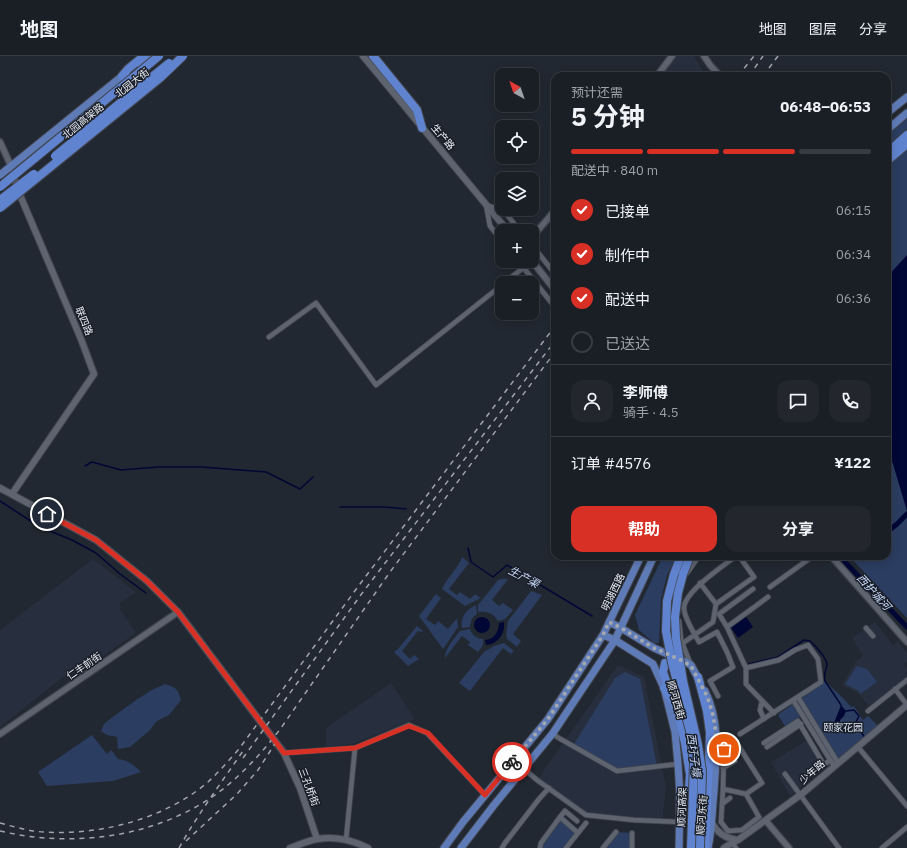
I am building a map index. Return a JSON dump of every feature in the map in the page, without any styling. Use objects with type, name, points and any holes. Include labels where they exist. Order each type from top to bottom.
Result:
[{"type":"highway","points":[[122,76],[144,56]]},
{"type":"highway","name":"北园高架路","points":[[0,187],[159,56]]},
{"type":"highway","name":"北园高架路","points":[[0,201],[177,56]]},
{"type":"highway","points":[[0,208],[160,78],[183,56]]},
{"type":"highway","points":[[373,56],[417,110],[422,128]]},
{"type":"highway","points":[[891,144],[907,130]]},
{"type":"highway","points":[[891,149],[907,135]]},
{"type":"highway","points":[[891,157],[907,144]]},
{"type":"highway","name":"顺河高架","points":[[679,560],[667,600],[666,631],[672,663],[690,731],[694,762],[691,848]]},
{"type":"highway","name":"顺河高架","points":[[688,560],[678,593],[675,617],[676,638],[683,680],[698,745],[702,771],[700,848]]},
{"type":"highway","points":[[665,662],[663,672],[677,710],[685,743],[690,775],[688,848]]},
{"type":"highway","points":[[698,677],[707,711],[710,733],[705,848]]},
{"type":"highway","points":[[664,688],[677,710]]},
{"type":"main road","name":"北园大街","points":[[0,174],[122,76],[150,56]]},
{"type":"main road","name":"北园大街","points":[[0,201],[48,165],[113,110],[183,56]]},
{"type":"main road","name":"生产路","points":[[363,56],[502,224]]},
{"type":"main road","points":[[891,110],[907,97]]},
{"type":"main road","points":[[891,127],[907,113]]},
{"type":"main road","name":"联四路","points":[[11,166],[17,188],[94,374],[12,494]]},
{"type":"main road","points":[[538,268],[551,285]]},
{"type":"main road","name":"三孔桥街","points":[[0,488],[96,540],[147,581],[178,612],[284,753],[300,788],[317,839]]},
{"type":"main road","name":"明湖西路","points":[[444,848],[463,822],[548,719],[603,635],[639,560]]},
{"type":"main road","points":[[461,848],[553,733],[615,640],[652,560]]},
{"type":"main road","name":"顺河东街","points":[[609,622],[654,648],[691,666],[707,696],[715,726],[716,749],[712,823],[708,848]]},
{"type":"main road","name":"顺河西街","points":[[603,635],[615,640],[653,664],[664,688],[674,732],[678,764],[680,796],[679,848]]},
{"type":"main road","points":[[659,676],[661,668],[665,662],[671,659],[683,661]]},
{"type":"main road","name":"少年路","points":[[724,848],[736,844],[800,795],[907,705]]},
{"type":"main road","points":[[712,823],[715,829],[736,844]]},
{"type":"main road","points":[[290,848],[317,839],[327,838],[346,840],[368,848]]},
{"type":"street","points":[[660,72],[672,56]]},
{"type":"street","points":[[704,56],[716,72]]},
{"type":"street","name":"联四路","points":[[0,142],[11,166]]},
{"type":"street","points":[[495,232],[490,226],[486,205],[504,210],[515,224]]},
{"type":"street","points":[[539,229],[551,215]]},
{"type":"street","points":[[539,254],[551,269]]},
{"type":"street","points":[[513,276],[523,268],[551,302]]},
{"type":"street","points":[[269,336],[316,303],[376,385],[495,290]]},
{"type":"street","points":[[691,666],[683,643],[678,615],[681,592],[688,571],[695,560]]},
{"type":"street","points":[[717,632],[699,642],[686,618],[684,608],[687,600],[700,583],[731,560]]},
{"type":"street","points":[[716,604],[754,577],[743,560]]},
{"type":"street","points":[[770,587],[807,560]]},
{"type":"street","points":[[835,560],[907,642]]},
{"type":"street","points":[[700,583],[716,604],[713,622],[733,667],[710,681],[718,696]]},
{"type":"street","points":[[753,589],[719,614],[727,627],[746,668],[746,684],[774,713]]},
{"type":"street","points":[[727,627],[768,598]]},
{"type":"street","name":"仁丰前街","points":[[0,734],[178,612]]},
{"type":"street","points":[[683,643],[713,622]]},
{"type":"street","points":[[866,628],[873,636]]},
{"type":"street","points":[[740,734],[821,682],[818,659],[808,645],[795,650],[779,660],[746,668]]},
{"type":"street","points":[[868,711],[907,680]]},
{"type":"street","points":[[895,689],[907,705]]},
{"type":"street","points":[[798,697],[836,765]]},
{"type":"street","points":[[793,700],[830,760],[836,765]]},
{"type":"street","points":[[762,701],[760,710],[764,719]]},
{"type":"street","points":[[765,745],[798,721],[824,765],[830,760]]},
{"type":"street","points":[[284,753],[355,748],[409,726],[428,733],[485,795]]},
{"type":"street","points":[[553,733],[557,737],[617,771],[678,764]]},
{"type":"street","points":[[716,749],[724,749],[738,745],[762,783],[746,794],[723,789]]},
{"type":"street","points":[[858,746],[907,806]]},
{"type":"street","points":[[346,840],[355,748]]},
{"type":"street","points":[[724,749],[721,822],[728,831],[742,830],[759,817]]},
{"type":"street","points":[[723,768],[735,760]]},
{"type":"street","points":[[524,769],[586,815],[634,820],[680,822]]},
{"type":"street","points":[[785,774],[839,848]]},
{"type":"street","points":[[502,848],[538,799],[549,788]]},
{"type":"street","points":[[746,794],[759,817],[766,821],[789,848]]},
{"type":"street","points":[[722,804],[730,798]]},
{"type":"street","points":[[540,848],[560,816],[565,811],[577,821]]},
{"type":"street","points":[[560,816],[578,832]]},
{"type":"street","points":[[566,848],[586,823]]},
{"type":"street","points":[[882,848],[907,827]]},
{"type":"street","points":[[603,848],[616,832]]},
{"type":"street","points":[[632,833],[632,848]]},
{"type":"shaded area","points":[[675,56],[694,56],[704,72],[664,72]]},
{"type":"shaded area","points":[[907,255],[907,511],[891,459],[891,273]]},
{"type":"shaded area","points":[[93,559],[136,592],[120,603],[120,609],[136,633],[97,660],[92,654],[0,727],[0,630]]},
{"type":"shaded area","points":[[745,615],[753,627],[738,638],[730,626]]},
{"type":"shaded area","points":[[482,617],[488,619],[490,625],[488,631],[482,633],[476,631],[474,625],[476,619]]},
{"type":"shaded area","points":[[504,622],[504,628],[500,638],[493,643],[486,645],[485,640],[493,637],[497,632],[499,623]]},
{"type":"shaded area","points":[[875,622],[893,645],[898,641],[907,653],[907,662],[904,664],[907,668],[907,678],[869,706],[858,693],[842,685],[856,661],[863,656],[852,638]]},
{"type":"shaded area","points":[[618,665],[644,677],[666,787],[662,822],[586,815],[537,780]]},
{"type":"shaded area","points":[[391,683],[415,719],[352,744],[326,747],[326,728]]},
{"type":"shaded area","points":[[841,705],[846,711],[840,720],[840,726],[842,729],[840,732],[834,726],[834,723]]},
{"type":"shaded area","points":[[807,740],[823,767],[790,796],[771,762]]},
{"type":"green space","points":[[907,118],[907,129],[891,143],[891,132]]},
{"type":"green space","points":[[907,148],[907,618],[853,560],[891,560],[891,162]]},
{"type":"green space","points":[[462,557],[469,563],[449,589],[457,595],[460,592],[470,599],[475,594],[481,598],[465,606],[442,589]]},
{"type":"green space","points":[[661,560],[675,560],[667,575],[661,599],[659,643],[654,643],[639,630],[635,615]]},
{"type":"green space","points":[[508,579],[492,600],[499,606],[503,603],[513,610],[505,619],[498,621],[490,613],[478,612],[478,605],[498,580]]},
{"type":"green space","points":[[531,591],[542,595],[513,634],[521,641],[517,647],[507,639],[506,634],[508,621]]},
{"type":"green space","points":[[436,594],[441,598],[426,619],[435,625],[438,621],[448,629],[457,618],[458,627],[443,649],[419,616]]},
{"type":"green space","points":[[476,605],[477,614],[472,619],[470,627],[462,628],[464,614]]},
{"type":"green space","points":[[417,626],[423,631],[418,631],[402,651],[410,659],[414,655],[419,659],[408,666],[394,652]]},
{"type":"green space","points":[[470,629],[475,636],[483,639],[483,645],[478,652],[468,645],[470,642],[462,636],[445,658],[448,647],[460,631]]},
{"type":"green space","points":[[504,643],[514,651],[511,654],[503,648],[470,691],[459,683],[484,652],[494,646]]},
{"type":"green space","points":[[857,666],[867,669],[877,682],[860,694],[859,691],[845,684]]},
{"type":"green space","points":[[625,672],[640,679],[657,767],[617,771],[573,746],[615,678]]},
{"type":"green space","name":"颐家花园","points":[[825,681],[851,707],[854,706],[863,720],[868,716],[878,726],[838,759],[802,698]]},
{"type":"green space","points":[[165,684],[176,689],[181,700],[169,715],[157,721],[149,731],[130,747],[118,749],[117,737],[107,735],[101,731],[104,724],[136,700]]},
{"type":"green space","points":[[793,704],[800,717],[785,726],[778,715]]},
{"type":"green space","points":[[92,735],[107,754],[111,750],[118,759],[131,763],[141,772],[113,781],[47,786],[38,772]]},
{"type":"green space","points":[[560,817],[578,833],[566,848],[540,848]]},
{"type":"green space","points":[[616,832],[632,833],[632,848],[603,848]]},
{"type":"waterway","points":[[85,466],[92,462],[121,470],[158,467],[202,467],[266,472],[300,489],[313,477]]},
{"type":"waterway","points":[[0,501],[40,527],[72,540],[96,553],[120,574],[146,593]]},
{"type":"waterway","name":"生产渠","points":[[340,507],[385,507],[406,509]]},
{"type":"waterway","points":[[891,529],[907,514]]},
{"type":"waterway","name":"生产渠","points":[[468,548],[471,562],[493,577],[507,565],[592,616]]},
{"type":"waterway","name":"西护城河","points":[[844,560],[907,627]]},
{"type":"waterway","name":"西圩子壕","points":[[672,612],[672,603],[679,573]]},
{"type":"waterway","name":"生产渠","points":[[749,664],[778,657],[804,640],[810,641],[825,659],[827,665],[824,679],[841,705]]},
{"type":"waterway","points":[[842,730],[856,722],[859,716],[854,710],[846,711]]},
{"type":"waterway","points":[[855,723],[865,738]]},
{"type":"waterway","name":"西圩子壕","points":[[695,838],[695,848]]},
{"type":"railway","points":[[741,72],[754,56]]},
{"type":"railway","points":[[752,72],[763,56]]},
{"type":"railway","points":[[766,72],[778,56]]},
{"type":"railway","points":[[0,823],[33,831],[55,833],[102,829],[125,824],[170,807],[190,796],[208,782],[239,749],[357,588],[551,331]]},
{"type":"railway","points":[[243,758],[363,592],[551,346]]},
{"type":"railway","points":[[0,831],[55,839],[111,836],[139,830],[191,810],[215,795],[233,780],[258,755],[281,728],[390,572],[551,357]]},
{"type":"railway","points":[[186,841],[237,794],[258,770],[276,742]]},
{"type":"railway","points":[[179,848],[186,835],[243,751]]},
{"type":"way so far","points":[[512,762],[548,719],[603,635],[609,622],[654,648],[691,666],[707,696],[712,711],[717,741],[716,749],[724,749]]},
{"type":"route","points":[[47,514],[96,540],[147,581],[178,612],[284,753],[355,748],[409,726],[428,733],[485,795],[512,762]]}]
